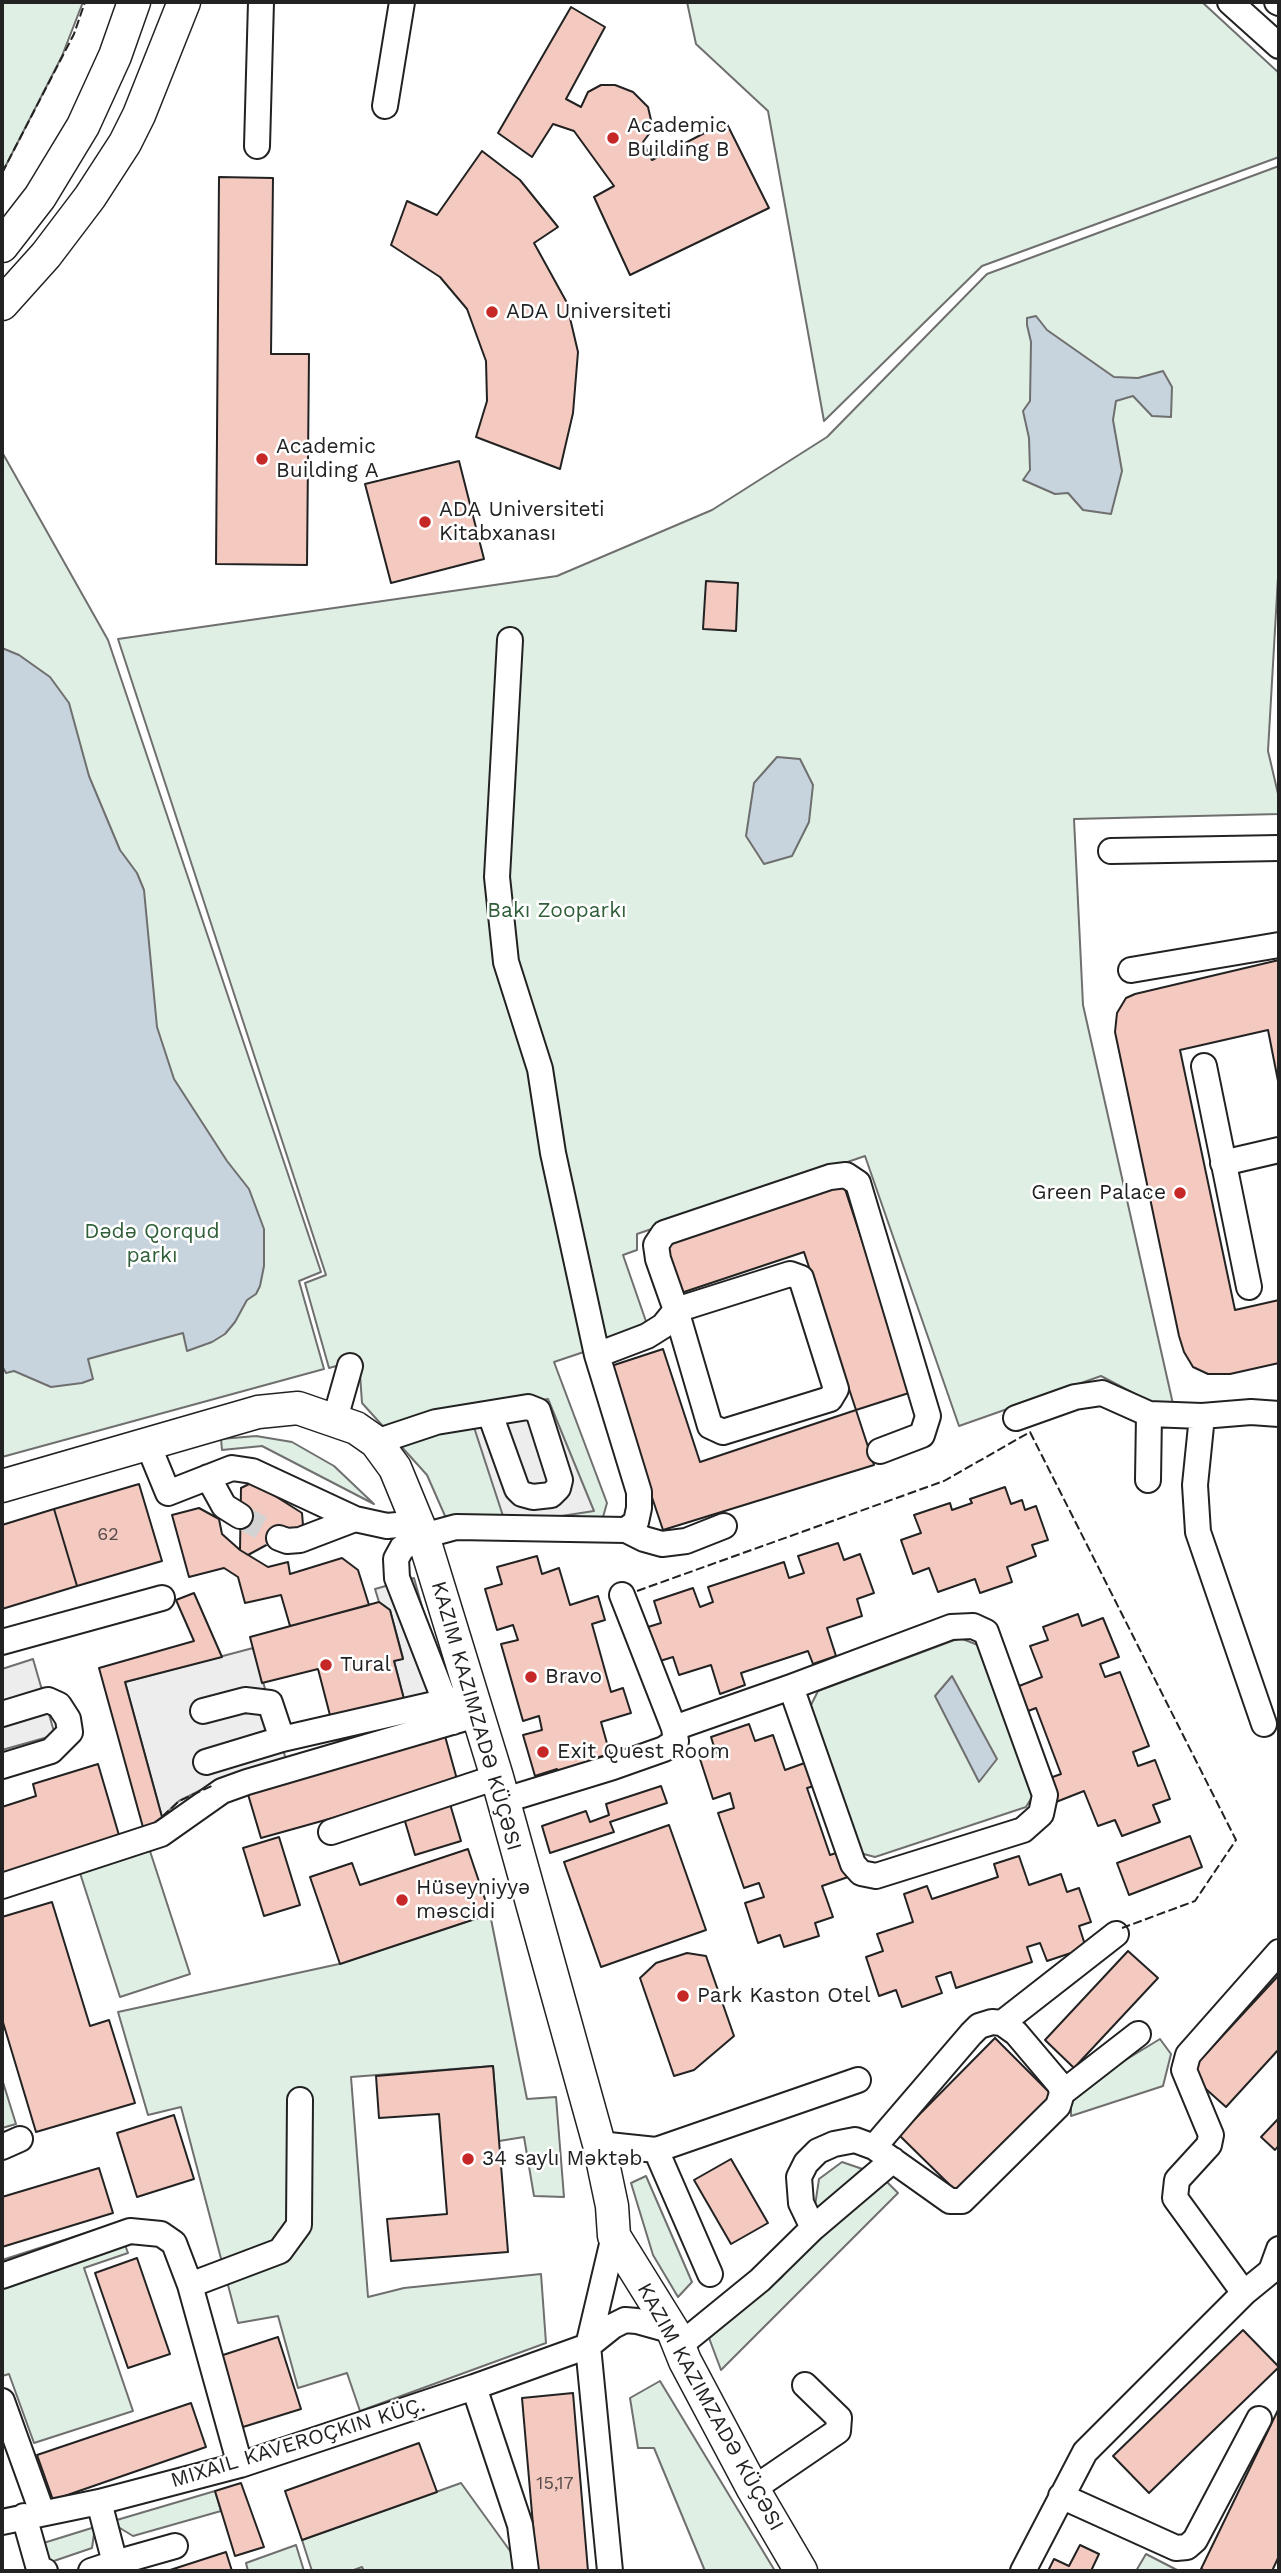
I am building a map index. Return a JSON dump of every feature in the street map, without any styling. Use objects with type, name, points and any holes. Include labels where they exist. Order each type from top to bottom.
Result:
[{"type":"main road","points":[[2,246],[40,197],[83,126],[115,56],[134,2]]},
{"type":"main road","points":[[168,39],[177,2]]},
{"type":"main road","points":[[2,304],[46,255],[90,197],[125,144],[184,2]]},
{"type":"main road","points":[[2,1486],[258,1412],[298,1408],[356,1428],[376,1442],[395,1468],[420,1530],[462,1709],[500,1789],[599,2144],[612,2206],[614,2236],[676,2339],[752,2489],[801,2571]]},
{"type":"street","points":[[257,146],[261,2]]},
{"type":"street","points":[[385,106],[402,2]]},
{"type":"street","points":[[1230,2],[1279,46]]},
{"type":"street","points":[[510,640],[496,877],[506,962],[540,1069],[553,1153],[597,1355],[639,1492],[636,1522],[626,1530]]},
{"type":"street","points":[[1111,851],[1279,849]]},
{"type":"street","points":[[1131,970],[1279,945]]},
{"type":"street","points":[[1204,1066],[1249,1287]]},
{"type":"street","points":[[1223,1163],[1279,1150]]},
{"type":"street","points":[[597,1355],[647,1336],[663,1326],[676,1310],[790,1274],[801,1278],[836,1389],[830,1399],[723,1432],[710,1426],[676,1310],[658,1259],[656,1245],[664,1233],[830,1177],[846,1175],[859,1183],[928,1416],[922,1435],[880,1451]]},
{"type":"street","points":[[335,1419],[350,1366]]},
{"type":"street","points":[[1016,1418],[1075,1397],[1102,1393],[1149,1414],[1279,1414]]},
{"type":"street","points":[[376,1442],[436,1422],[490,1413]]},
{"type":"street","points":[[1148,1480],[1149,1414]]},
{"type":"street","points":[[1202,1416],[1195,1485],[1198,1532],[1264,1724]]},
{"type":"street","points":[[147,1442],[168,1493],[232,1468],[252,1471],[355,1519],[387,1526],[420,1530],[473,1526],[626,1530],[662,1544],[686,1541],[724,1526]]},
{"type":"street","points":[[208,1477],[224,1506],[240,1516]]},
{"type":"street","points":[[279,1538],[287,1541],[300,1540],[355,1519]]},
{"type":"street","points":[[331,1832],[664,1749],[676,1741],[674,1728],[622,1595]]},
{"type":"street","points":[[2,1642],[162,1598]]},
{"type":"street","points":[[674,1728],[791,1688],[951,1627],[973,1626],[986,1632],[1045,1795],[1041,1814],[1023,1830],[876,1875],[861,1873],[853,1864],[791,1688]]},
{"type":"street","points":[[2,1714],[48,1700],[59,1705],[68,1719],[70,1732],[51,1751],[2,1766]]},
{"type":"street","points":[[203,1711],[244,1700],[270,1703],[282,1739]]},
{"type":"street","points":[[206,1762],[282,1739],[462,1709]]},
{"type":"street","points":[[2,1886],[161,1834],[222,1791],[462,1709]]},
{"type":"street","points":[[1002,2023],[1116,1934]]},
{"type":"street","points":[[1244,2293],[1174,2198],[1177,2180],[1209,2145],[1211,2135],[1184,2070],[1188,2055],[1279,1952]]},
{"type":"street","points":[[676,2339],[760,2280],[813,2228],[883,2154],[979,2026],[992,2022],[1002,2023],[1016,2033],[1060,2085],[1062,2093],[1058,2106],[962,2201],[950,2201],[883,2154],[855,2140],[834,2144],[818,2151],[806,2163],[799,2177],[801,2203],[813,2228]]},
{"type":"street","points":[[1062,2093],[1138,2034]]},
{"type":"street","points":[[599,2144],[656,2150],[859,2080]]},
{"type":"street","points":[[190,2285],[280,2251],[299,2225],[300,2100]]},
{"type":"street","points":[[656,2150],[710,2274]]},
{"type":"street","points":[[2,2276],[130,2231],[161,2234],[174,2243],[190,2285],[240,2465]]},
{"type":"street","points":[[610,2571],[589,2346],[614,2236]]},
{"type":"street","points":[[1023,2571],[1085,2452],[1244,2293],[1276,2266]]},
{"type":"street","name":"MIXAIL KAVEROÇKIN KÜÇ.","points":[[23,2517],[99,2501],[240,2465],[589,2346],[613,2326],[625,2320],[637,2320],[676,2339]]},
{"type":"street","points":[[752,2489],[838,2431],[839,2418],[805,2385]]},
{"type":"street","points":[[474,2387],[520,2525],[526,2571]]},
{"type":"street","points":[[2,2401],[23,2517],[39,2569],[45,2571]]},
{"type":"street","points":[[1061,2496],[1177,2548],[1187,2546],[1195,2540],[1259,2418]]},
{"type":"street","points":[[99,2501],[115,2563]]},
{"type":"street","points":[[91,2571],[175,2546]]},
{"type":"green space","points":[[2,2],[83,2],[62,56],[2,173]]},
{"type":"green space","points":[[687,2],[1202,2],[1279,73],[1279,157],[982,266],[824,421],[768,111],[696,44]]},
{"type":"green space","name":"Bakı Zooparkı","points":[[1279,166],[1279,560],[1268,751],[1279,798],[1279,814],[1074,819],[1083,1005],[1173,1404],[1156,1405],[1101,1376],[959,1426],[865,1156],[637,1234],[637,1250],[623,1255],[649,1330],[554,1362],[607,1503],[601,1524],[567,1530],[445,1516],[427,1475],[362,1403],[359,1360],[329,1368],[305,1283],[326,1275],[118,639],[557,576],[712,510],[827,437],[987,274]]},
{"type":"green space","name":"Dədə Qorqud parkı","points":[[2,452],[108,640],[321,1272],[299,1281],[324,1369],[2,1457]]},
{"type":"green space","points":[[256,1436],[292,1442],[334,1466],[374,1504],[262,1446],[222,1450],[221,1439]]},
{"type":"green space","points":[[960,1638],[983,1647],[1035,1792],[1026,1807],[875,1857],[860,1853],[810,1707],[818,1691]]},
{"type":"green space","points":[[149,1848],[190,1974],[120,1997],[79,1870]]},
{"type":"green space","points":[[490,1914],[527,2099],[556,2097],[564,2197],[534,2196],[524,2137],[499,2141],[493,2066],[351,2077],[368,2297],[404,2288],[541,2274],[546,2343],[360,2411],[347,2373],[298,2388],[278,2316],[238,2323],[181,2107],[148,2115],[118,2012],[339,1964]]},
{"type":"green space","points":[[1160,2039],[1171,2054],[1163,2086],[1071,2116],[1071,2093]]},
{"type":"green space","points":[[2,2079],[16,2124],[2,2128]]},
{"type":"green space","points":[[842,2162],[880,2175],[898,2193],[721,2370],[709,2338],[782,2277],[813,2219],[819,2179]]},
{"type":"green space","points":[[646,2176],[692,2282],[678,2297],[653,2255],[631,2183]]},
{"type":"green space","points":[[117,2223],[128,2253],[84,2268],[133,2411],[34,2443],[9,2374],[2,2376],[2,2260]]},
{"type":"green space","points":[[660,2381],[775,2571],[705,2571],[654,2448],[638,2448],[630,2398]]},
{"type":"green space","points":[[461,2483],[513,2555],[514,2571],[364,2571],[362,2567],[351,2571],[312,2571],[302,2540]]},
{"type":"green space","points":[[215,2491],[221,2511],[133,2536],[110,2522]]},
{"type":"green space","points":[[95,2527],[92,2548],[45,2564],[37,2545]]},
{"type":"green space","points":[[296,2545],[304,2571],[248,2571],[246,2563]]},
{"type":"green space","points":[[1146,2554],[1179,2571],[1136,2571]]},
{"type":"shaded area","points":[[1036,316],[1047,330],[1114,377],[1138,378],[1163,371],[1172,387],[1171,417],[1152,416],[1133,396],[1116,401],[1113,420],[1122,471],[1111,514],[1083,510],[1068,493],[1055,494],[1023,480],[1030,470],[1029,438],[1023,411],[1030,401],[1031,342],[1027,318]]},
{"type":"shaded area","name":"Dədə Qorqud parkı","points":[[2,648],[19,655],[50,677],[69,703],[89,776],[120,850],[137,873],[144,890],[157,1027],[174,1079],[227,1161],[249,1189],[264,1229],[264,1266],[260,1286],[256,1294],[247,1300],[225,1334],[187,1351],[183,1333],[88,1359],[93,1379],[51,1387],[14,1371],[6,1373],[2,1366]]},
{"type":"shaded area","points":[[777,757],[800,759],[813,785],[809,822],[792,856],[764,864],[746,836],[754,783]]},
{"type":"shaded area","points":[[548,1399],[594,1511],[542,1519],[503,1516],[468,1409]]},
{"type":"shaded area","points":[[414,1578],[447,1696],[405,1703],[394,1661],[403,1658],[390,1610],[379,1602],[375,1589]]},
{"type":"shaded area","points":[[253,1648],[287,1763],[207,1787],[179,1801],[162,1817],[125,1682]]},
{"type":"shaded area","points":[[33,1659],[55,1735],[2,1750],[2,1669]]},
{"type":"shaded area","points":[[952,1676],[997,1759],[979,1782],[935,1696]]},
{"type":"building","name":"Academic Building B","points":[[571,7],[605,27],[566,99],[581,107],[588,92],[601,85],[615,85],[633,92],[648,107],[651,120],[649,134],[643,142],[652,160],[726,122],[769,208],[630,275],[594,197],[614,186],[574,131],[553,124],[532,157],[498,133]]},
{"type":"building","points":[[482,151],[520,180],[558,227],[534,243],[566,301],[578,352],[573,413],[560,469],[476,437],[487,401],[486,361],[467,309],[440,277],[391,245],[407,201],[437,215]]},
{"type":"building","name":"Academic Building A","points":[[219,177],[273,178],[271,354],[309,354],[307,565],[216,564]]},
{"type":"building","name":"ADA Universiteti Kitabxanası","points":[[459,461],[484,559],[391,583],[365,484]]},
{"type":"building","points":[[706,581],[738,583],[736,631],[703,629]]},
{"type":"building","name":"Green Palace","points":[[1279,960],[1279,1086],[1268,1030],[1180,1050],[1235,1310],[1279,1300],[1279,1363],[1230,1374],[1208,1374],[1193,1367],[1179,1336],[1115,1032],[1117,1013],[1126,998],[1135,994]]},
{"type":"building","points":[[843,1183],[912,1392],[856,1410],[804,1252],[681,1293],[665,1242]]},
{"type":"building","points":[[663,1349],[700,1462],[856,1410],[874,1465],[663,1530],[608,1367]]},
{"type":"building","points":[[253,1482],[302,1513],[303,1525],[248,1555],[240,1550],[241,1488]]},
{"type":"building","points":[[139,1484],[162,1561],[77,1586],[54,1509]]},
{"type":"building","points":[[1005,1487],[1011,1504],[1022,1500],[1025,1510],[1036,1506],[1048,1540],[1032,1545],[1036,1556],[1007,1567],[1012,1582],[980,1593],[975,1579],[938,1592],[929,1568],[913,1574],[901,1540],[921,1533],[914,1515],[950,1503],[952,1510],[972,1503],[970,1499]]},
{"type":"building","points":[[199,1508],[219,1519],[222,1534],[240,1550],[268,1567],[288,1562],[290,1574],[342,1558],[358,1570],[369,1605],[290,1626],[281,1595],[245,1603],[238,1577],[224,1568],[189,1577],[172,1515]]},
{"type":"building","points":[[54,1509],[77,1586],[2,1609],[2,1525]]},
{"type":"building","points":[[838,1543],[844,1560],[860,1554],[874,1593],[857,1599],[862,1616],[827,1628],[836,1656],[813,1664],[808,1651],[741,1673],[745,1685],[720,1694],[711,1665],[679,1675],[673,1657],[660,1661],[648,1627],[661,1623],[654,1601],[693,1588],[700,1607],[713,1602],[708,1587],[784,1562],[789,1578],[804,1573],[798,1556]]},
{"type":"building","points":[[537,1556],[542,1574],[559,1568],[570,1605],[598,1596],[605,1620],[592,1624],[611,1692],[623,1688],[631,1713],[601,1722],[610,1754],[592,1759],[595,1772],[561,1781],[557,1769],[535,1776],[523,1735],[542,1730],[539,1716],[523,1721],[501,1644],[518,1640],[513,1625],[497,1630],[485,1589],[502,1584],[497,1567]]},
{"type":"building","points":[[194,1593],[222,1657],[125,1682],[162,1817],[144,1831],[99,1668],[194,1641],[176,1600]]},
{"type":"building","name":"Tural","points":[[379,1602],[390,1610],[403,1659],[394,1661],[405,1703],[332,1723],[318,1669],[262,1683],[250,1637]]},
{"type":"building","points":[[1078,1614],[1082,1626],[1103,1618],[1119,1657],[1100,1664],[1105,1677],[1120,1672],[1149,1746],[1133,1752],[1138,1766],[1155,1760],[1170,1799],[1153,1805],[1160,1822],[1122,1836],[1115,1820],[1098,1826],[1084,1791],[1056,1802],[1047,1779],[1061,1774],[1036,1708],[1023,1713],[1014,1688],[1042,1677],[1030,1646],[1048,1640],[1043,1627]]},
{"type":"building","points":[[749,1724],[755,1741],[773,1735],[785,1770],[813,1760],[821,1784],[807,1788],[830,1855],[842,1851],[851,1876],[822,1886],[833,1917],[815,1923],[819,1936],[784,1947],[780,1935],[758,1943],[745,1903],[764,1897],[759,1883],[744,1888],[718,1813],[734,1808],[730,1793],[713,1799],[700,1759],[716,1753],[711,1737]]},
{"type":"building","points":[[445,1736],[458,1783],[261,1838],[247,1791]]},
{"type":"building","points":[[98,1764],[121,1842],[2,1878],[2,1807],[36,1796],[33,1784]]},
{"type":"building","points":[[661,1786],[667,1803],[610,1822],[614,1832],[550,1853],[542,1826],[586,1811],[590,1822],[609,1815],[606,1804]]},
{"type":"building","points":[[450,1804],[461,1841],[415,1855],[404,1818]]},
{"type":"building","points":[[669,1825],[706,1930],[601,1967],[564,1862]]},
{"type":"building","points":[[1190,1836],[1202,1867],[1129,1895],[1117,1863]]},
{"type":"building","points":[[279,1837],[300,1905],[264,1916],[243,1848]]},
{"type":"building","name":"Hüseyniyyə məscidi","points":[[468,1849],[490,1914],[340,1964],[310,1877],[352,1863],[360,1885]]},
{"type":"building","points":[[1019,1856],[1029,1885],[1061,1874],[1067,1892],[1079,1888],[1091,1922],[1079,1926],[1086,1948],[1047,1961],[1040,1943],[1027,1947],[1032,1962],[956,1988],[951,1972],[936,1977],[942,1993],[902,2007],[896,1990],[879,1996],[866,1957],[883,1951],[877,1934],[913,1922],[904,1894],[927,1886],[932,1899],[998,1877],[994,1864]]},
{"type":"building","points":[[52,1902],[90,2026],[109,2020],[135,2103],[36,2132],[2,2019],[2,1917]]},
{"type":"building","points":[[1128,1951],[1158,1978],[1074,2068],[1045,2040]]},
{"type":"building","points":[[687,1953],[706,1956],[734,2036],[694,2070],[674,2076],[640,1978],[656,1963]]},
{"type":"building","points":[[1279,1975],[1279,2049],[1226,2107],[1188,2073]]},
{"type":"building","points":[[995,2038],[1052,2095],[956,2191],[899,2135]]},
{"type":"building","points":[[493,2066],[508,2252],[391,2261],[387,2219],[447,2214],[439,2114],[379,2118],[376,2076]]},
{"type":"building","points":[[174,2115],[194,2179],[137,2197],[117,2133]]},
{"type":"building","points":[[1279,2118],[1279,2145],[1275,2150],[1261,2137]]},
{"type":"building","points":[[731,2159],[768,2223],[731,2244],[694,2180]]},
{"type":"building","points":[[99,2168],[113,2213],[2,2247],[2,2197]]},
{"type":"building","points":[[137,2258],[170,2354],[128,2368],[95,2273]]},
{"type":"building","points":[[1243,2330],[1279,2367],[1149,2493],[1113,2456]]},
{"type":"building","points":[[278,2337],[301,2409],[243,2427],[220,2356]]},
{"type":"building","points":[[573,2393],[588,2571],[537,2571],[522,2398]]},
{"type":"building","points":[[191,2403],[206,2447],[53,2500],[37,2455]]},
{"type":"building","points":[[1279,2408],[1279,2556],[1272,2571],[1201,2569]]},
{"type":"building","points":[[419,2443],[437,2492],[302,2540],[285,2491]]},
{"type":"building","points":[[241,2483],[264,2547],[235,2556],[215,2491]]},
{"type":"building","points":[[1080,2545],[1099,2554],[1091,2571],[1048,2571],[1054,2559],[1069,2566]]},
{"type":"building","points":[[226,2552],[232,2571],[167,2571]]},
{"type":"tunnel","points":[[240,1516],[279,1538]]},
{"type":"fence","points":[[2,173],[74,34],[85,2]]},
{"type":"fence","points":[[637,1591],[944,1481],[1030,1432],[1236,1840],[1195,1901],[1122,1928]]},
{"type":"fence","points":[[162,1817],[179,1801],[214,1785]]},
{"type":"place","name":"Academic Building B","points":[[613,138]]},
{"type":"place","name":"ADA Universiteti","points":[[492,312]]},
{"type":"place","name":"Academic Building A","points":[[262,459]]},
{"type":"place","name":"ADA Universiteti Kitabxanası","points":[[425,522]]},
{"type":"place","name":"Green Palace","points":[[1180,1193]]},
{"type":"place","name":"Tural","points":[[326,1665]]},
{"type":"place","name":"Bravo","points":[[531,1677]]},
{"type":"place","name":"Exit Quest Room","points":[[543,1752]]},
{"type":"place","name":"Hüseyniyyə məscidi","points":[[402,1900]]},
{"type":"place","name":"Park Kaston Otel","points":[[683,1996]]},
{"type":"place","name":"34 saylı Məktəb","points":[[468,2159]]}]
